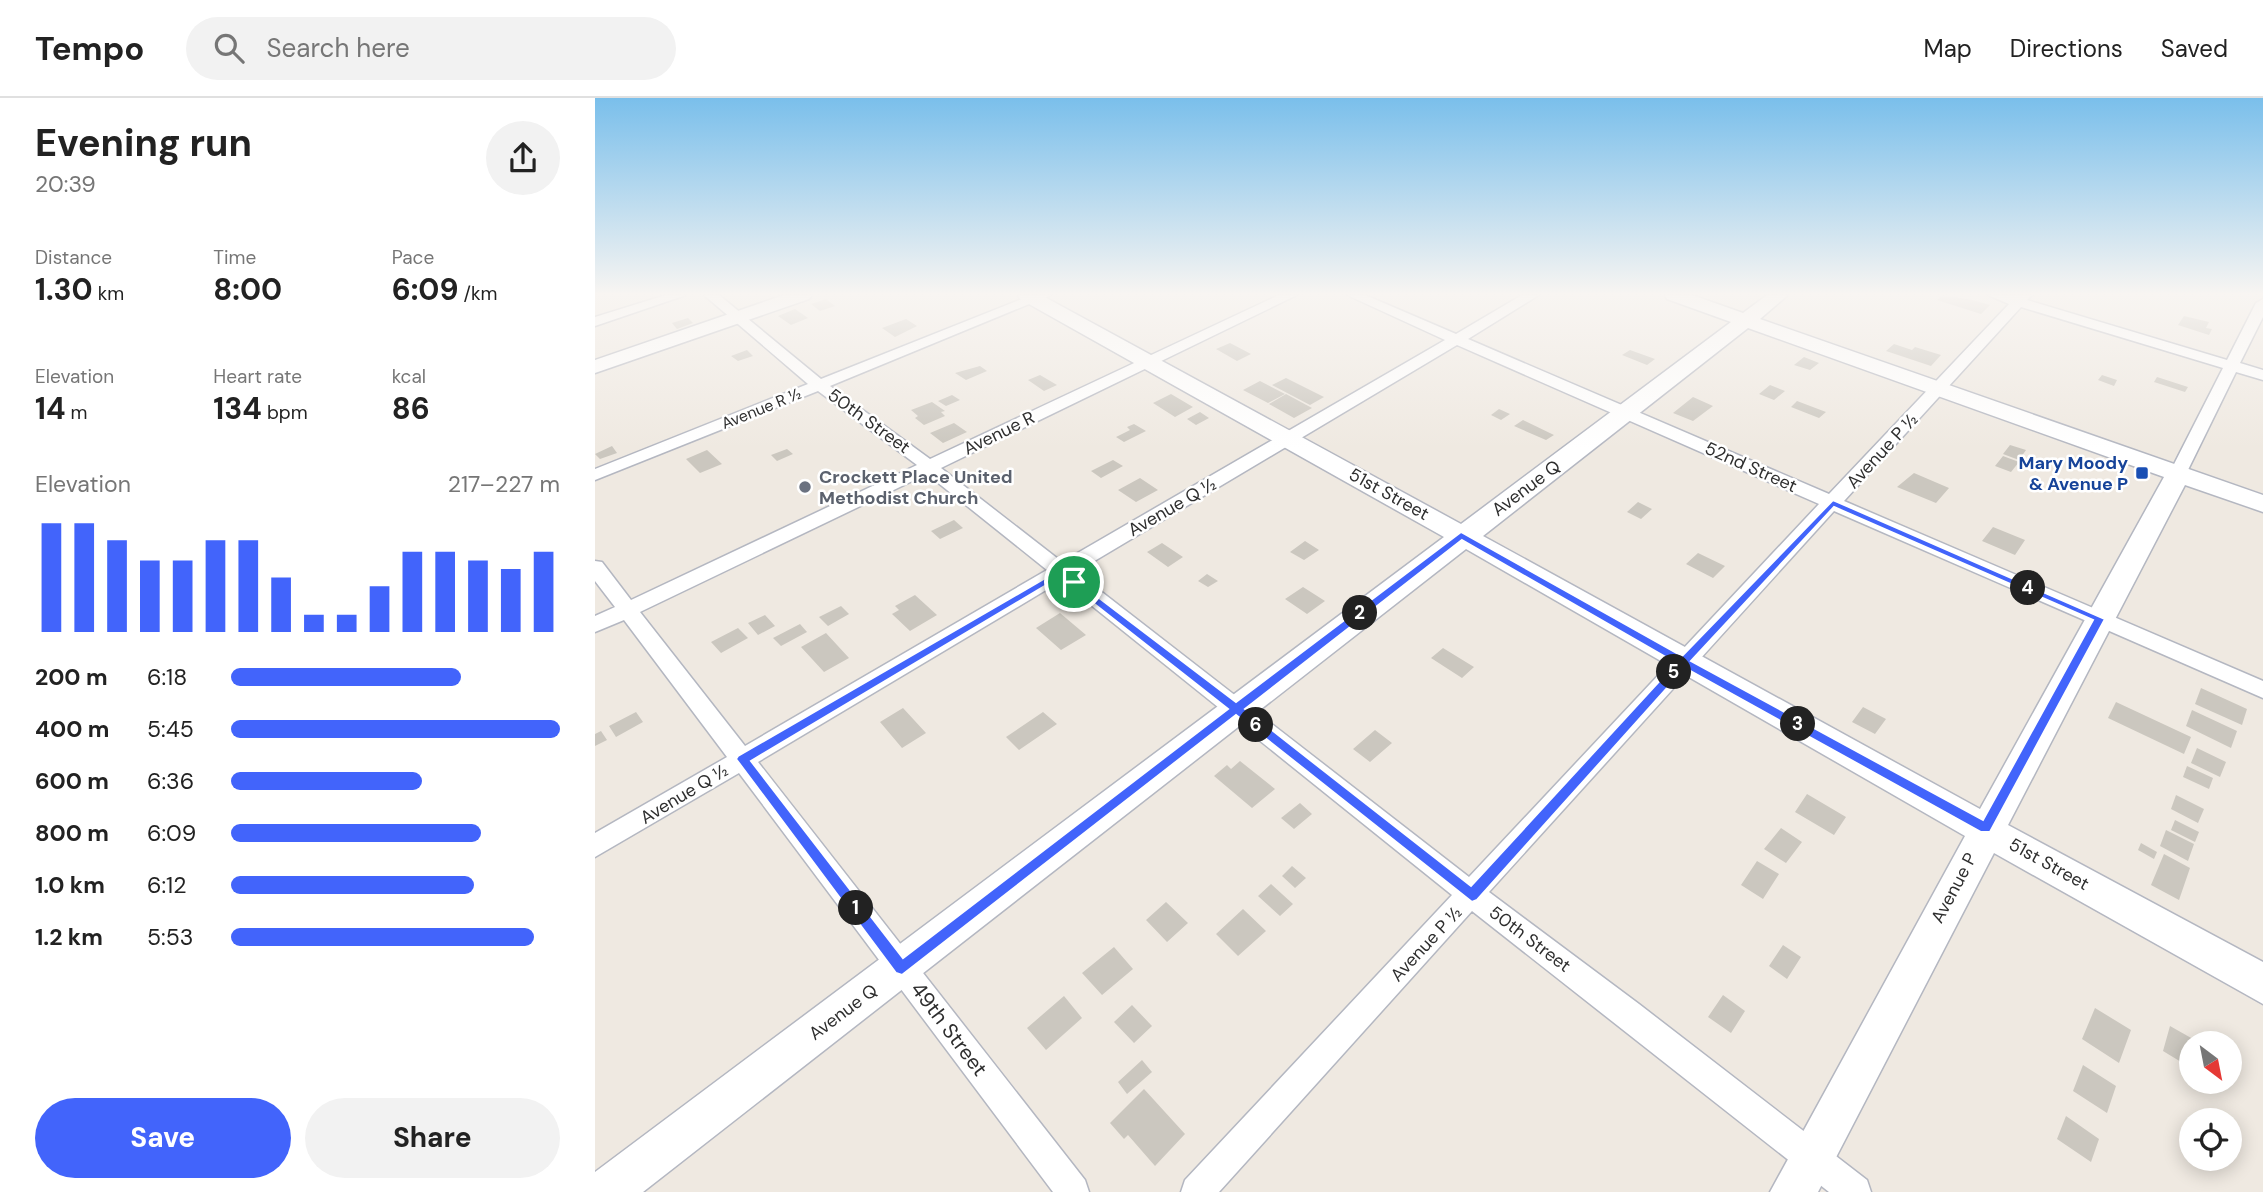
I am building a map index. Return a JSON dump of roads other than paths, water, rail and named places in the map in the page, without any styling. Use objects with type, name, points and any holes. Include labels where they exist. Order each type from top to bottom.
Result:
[{"type":"main road","points":[[595,367],[655,346]]},
{"type":"main road","name":"Avenue Q","points":[[606,1192],[902,968],[1461,535],[1713,346]]},
{"type":"main road","points":[[1816,346],[2263,505]]},
{"type":"main road","name":"Avenue P","points":[[1793,1192],[2178,474]]},
{"type":"street","name":"50th Street","points":[[773,346],[819,385],[929,467],[1472,895],[1855,1192]]},
{"type":"street","name":"Avenue R ½","points":[[595,475],[914,346]]},
{"type":"street","name":"51st Street","points":[[1121,346],[2263,984]]},
{"type":"street","name":"Avenue R","points":[[595,625],[1182,346]]},
{"type":"street","name":"Avenue Q ½","points":[[595,846],[1444,346]]},
{"type":"street","name":"52nd Street","points":[[1472,346],[2263,690]]},
{"type":"street","name":"Avenue P ½","points":[[1197,1192],[1683,662],[1979,346]]},
{"type":"street","points":[[2170,346],[2263,375]]},
{"type":"street","points":[[2178,474],[2241,346]]},
{"type":"street","name":"49th Street","points":[[595,567],[1073,1192]]},
{"type":"place","name":"Mary Moody & Avenue P","points":[[2142,473]]},
{"type":"place","name":"Crockett Place United Methodist Church","points":[[805,487]]}]
